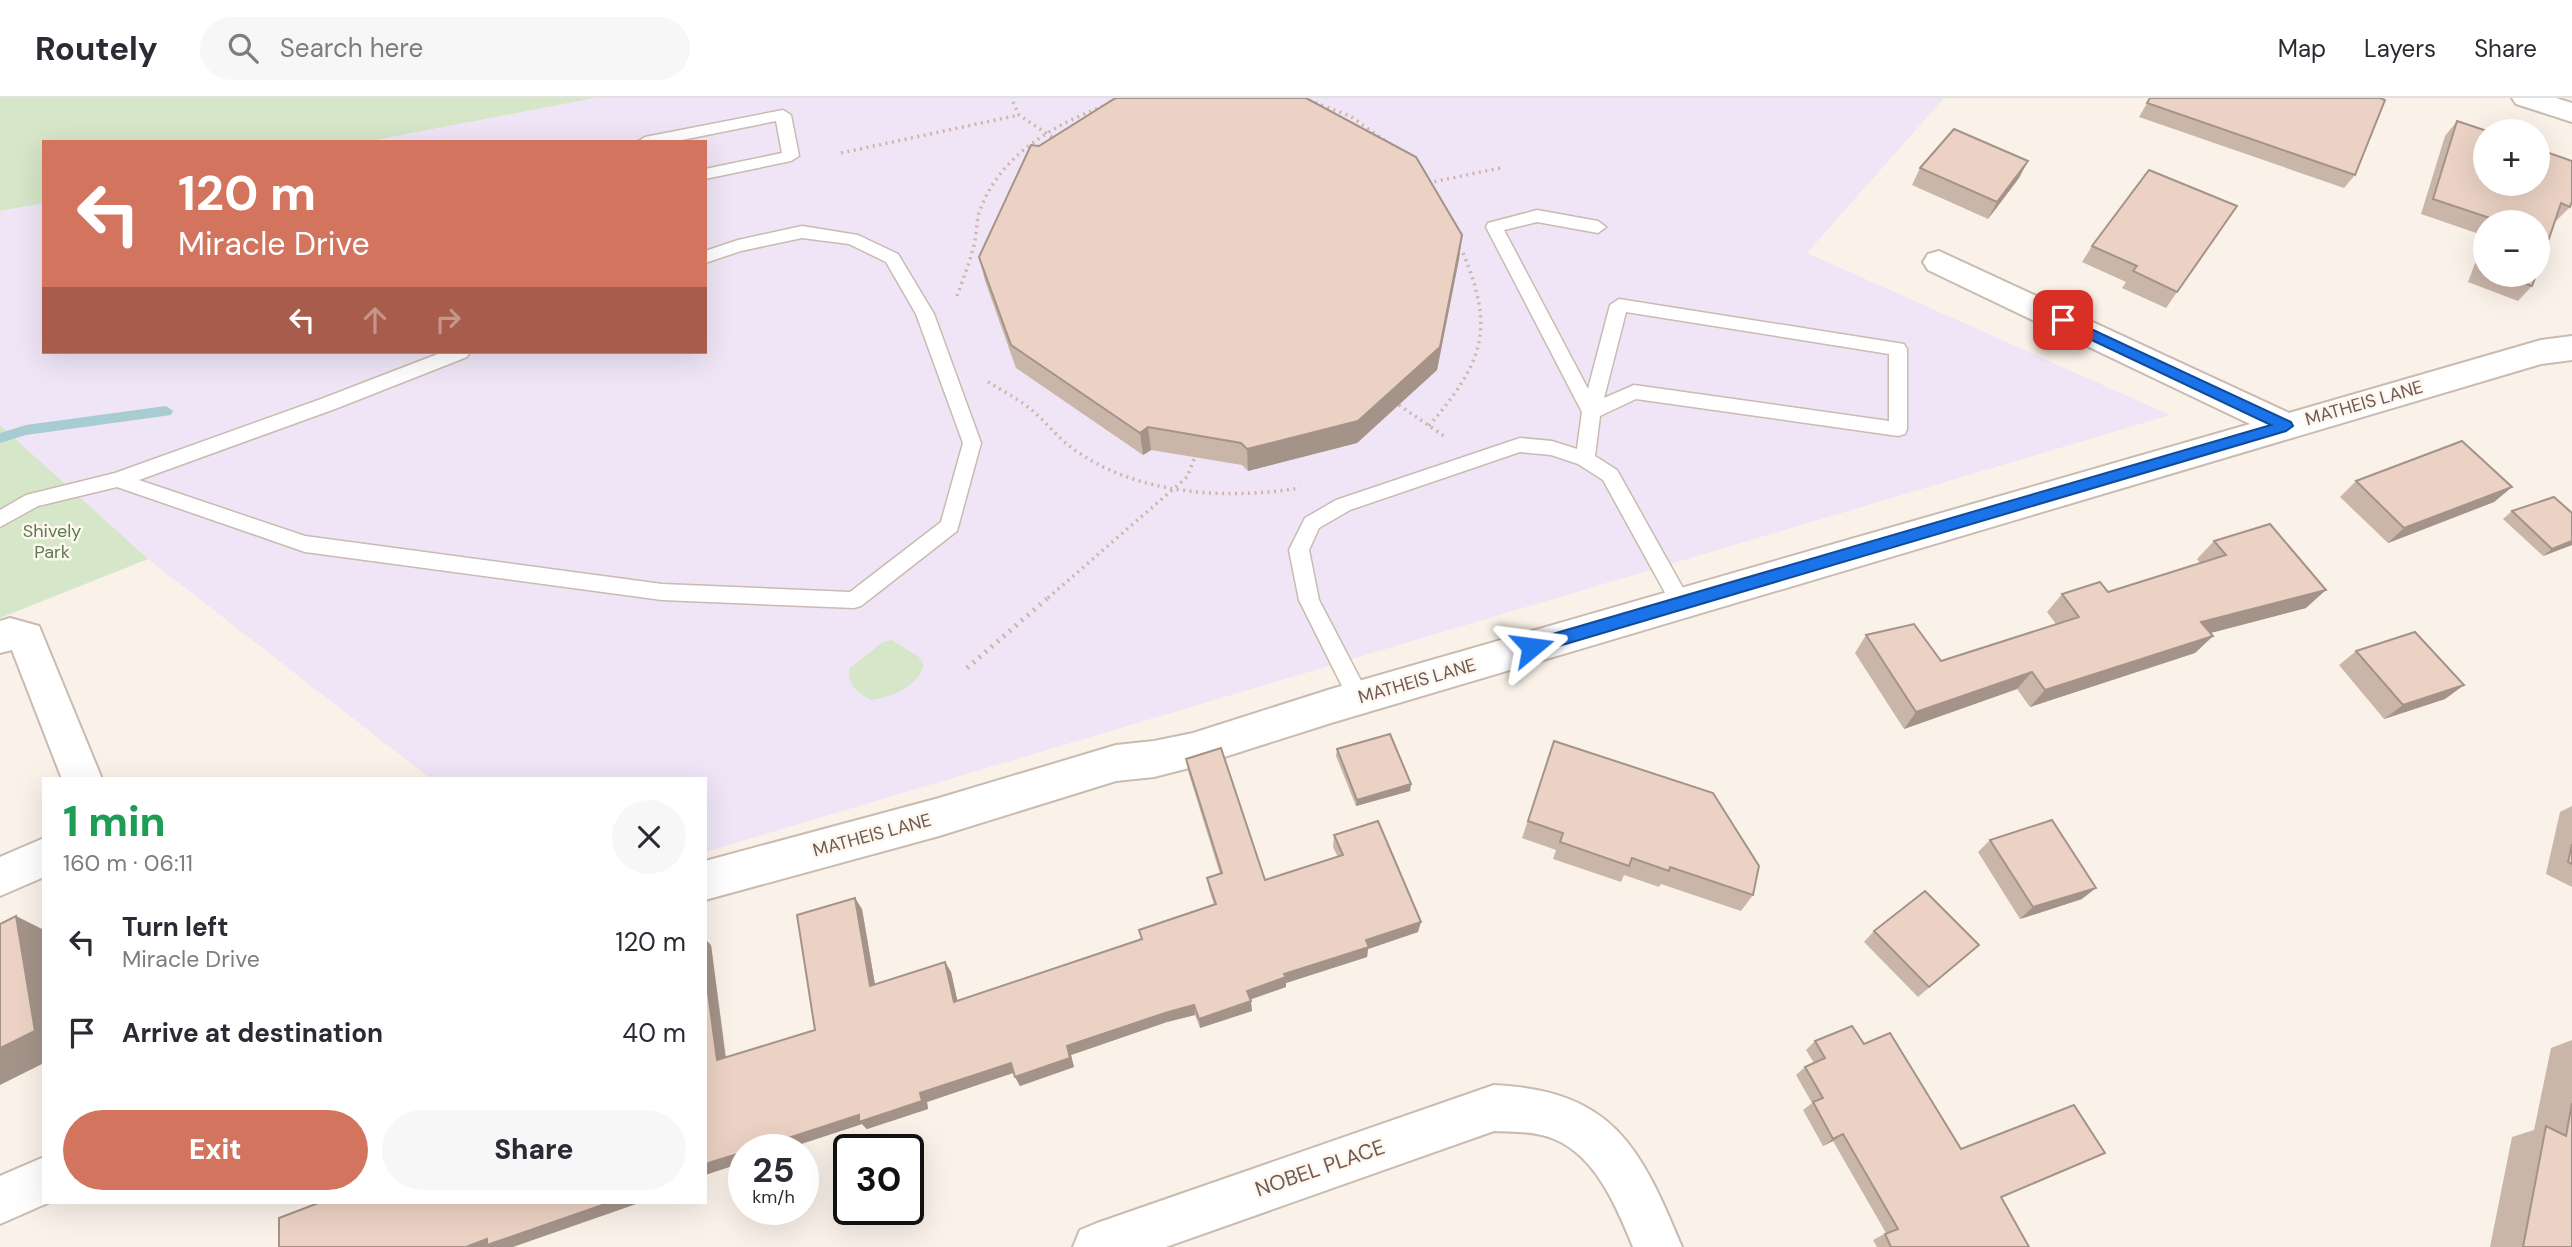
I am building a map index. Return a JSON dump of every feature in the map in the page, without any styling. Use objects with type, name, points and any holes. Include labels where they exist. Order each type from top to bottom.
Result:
[{"type":"street","points":[[2526,98],[2572,113]]},
{"type":"street","points":[[1938,262],[2286,426]]},
{"type":"street","name":"MATHEIS LANE","points":[[707,880],[939,817],[1116,763],[1154,759],[1193,750],[1359,698],[2286,426],[2541,352],[2572,348]]},
{"type":"street","points":[[0,637],[10,634],[26,637],[81,777]]},
{"type":"street","points":[[0,877],[42,858]]},
{"type":"street","name":"NOBEL PLACE","points":[[1097,1247],[1493,1108],[1525,1107],[1547,1111],[1570,1120],[1587,1131],[1612,1155],[1630,1185],[1658,1247]]},
{"type":"street","points":[[0,1200],[42,1182]]},
{"type":"lane","points":[[655,140],[783,115],[791,156],[707,174]]},
{"type":"lane","points":[[1591,412],[1494,227],[1537,216],[1598,227]]},
{"type":"lane","points":[[117,480],[305,544],[662,592],[854,600],[950,526],[972,443],[925,314],[892,258],[852,239],[802,232],[738,246],[707,256]]},
{"type":"lane","points":[[1585,459],[1591,412],[1619,305],[1898,349],[1898,429],[1634,392],[1591,412]]},
{"type":"lane","points":[[0,520],[33,500],[117,480],[328,404],[456,354]]},
{"type":"lane","points":[[1359,698],[1310,600],[1299,550],[1312,523],[1343,505],[1520,445],[1552,448],[1585,459],[1610,475],[1681,603]]},
{"type":"path","points":[[1303,98],[1355,120],[1378,133],[1396,150]]},
{"type":"path","points":[[1013,102],[1018,115],[1065,145]]},
{"type":"path","points":[[957,296],[974,246],[979,214],[988,191],[1005,169],[1047,134],[1068,121],[1109,104]]},
{"type":"path","points":[[841,153],[1018,115]]},
{"type":"path","points":[[1420,185],[1500,168]]},
{"type":"path","points":[[1429,426],[1453,399],[1478,354],[1482,330],[1482,302],[1477,280],[1464,253]]},
{"type":"path","points":[[981,377],[1033,411],[1074,450],[1101,464],[1171,488]]},
{"type":"path","points":[[1399,405],[1453,442]]},
{"type":"path","points":[[967,668],[1171,488],[1187,477],[1195,457]]},
{"type":"shaded area","points":[[595,98],[1944,98],[1807,253],[2170,415],[707,851],[707,777],[428,777],[148,559],[0,425],[0,211],[42,203],[42,354],[707,354],[707,140],[375,140]]},
{"type":"green space","points":[[0,98],[595,98],[375,140],[42,140],[42,203],[0,211]]},
{"type":"green space","name":"Shively Park","points":[[0,425],[148,559],[0,618]]},
{"type":"green space","points":[[892,640],[919,657],[924,666],[916,680],[902,690],[871,700],[854,688],[849,669],[883,642]]},
{"type":"building","points":[[1117,98],[1306,98],[1416,157],[1462,235],[1440,347],[1358,421],[1247,449],[1241,443],[1148,427],[1140,433],[1011,345],[979,257],[1031,145],[1039,146]]},
{"type":"building","points":[[2150,98],[2385,100],[2355,175],[2147,103]]},
{"type":"building","points":[[2457,121],[2473,126],[2473,196],[2550,196],[2550,153],[2572,161],[2572,201],[2570,207],[2561,203],[2550,236],[2550,210],[2473,210],[2473,212],[2433,199]]},
{"type":"building","points":[[1954,129],[2028,161],[1997,202],[1920,168]]},
{"type":"building","points":[[2149,170],[2237,206],[2177,292],[2133,271],[2137,266],[2092,246]]},
{"type":"building","points":[[2462,441],[2512,487],[2404,528],[2356,481]]},
{"type":"building","points":[[2554,497],[2572,513],[2572,541],[2552,549],[2512,511]]},
{"type":"building","points":[[2270,524],[2326,590],[2201,622],[2213,636],[2045,690],[2032,672],[1916,712],[1866,635],[1914,624],[1941,661],[2079,617],[2062,594],[2100,582],[2108,592],[2226,555],[2214,541]]},
{"type":"building","points":[[2415,632],[2464,685],[2403,705],[2356,651]]},
{"type":"building","points":[[1390,734],[1411,784],[1357,800],[1337,749]]},
{"type":"building","points":[[1554,741],[1713,793],[1759,866],[1753,895],[1670,867],[1669,871],[1632,858],[1629,866],[1560,842],[1563,833],[1528,821]]},
{"type":"building","points":[[1221,748],[1265,880],[1343,855],[1334,835],[1378,821],[1421,922],[1366,940],[1369,947],[1284,974],[1286,977],[1247,991],[1251,1001],[1199,1019],[1194,1005],[1165,1013],[1067,1046],[1070,1058],[1015,1077],[1011,1063],[920,1093],[922,1101],[859,1122],[859,1115],[800,1134],[728,1134],[728,1157],[707,1163],[707,985],[717,1060],[815,1030],[797,915],[855,898],[870,986],[945,962],[954,1002],[1142,939],[1139,930],[1216,904],[1207,878],[1222,873],[1186,759]]},
{"type":"building","points":[[2052,820],[2096,888],[2033,907],[1990,840]]},
{"type":"building","points":[[2572,844],[2572,864],[2568,862]]},
{"type":"building","points":[[1925,891],[1979,945],[1929,987],[1874,931]]},
{"type":"building","points":[[16,916],[35,1031],[0,1048],[0,924]]},
{"type":"building","points":[[1852,1026],[1864,1044],[1890,1033],[1961,1149],[2074,1105],[2105,1153],[2001,1197],[2029,1247],[1891,1247],[1885,1234],[1898,1229],[1843,1134],[1833,1139],[1813,1102],[1823,1098],[1805,1067],[1825,1058],[1815,1041]]},
{"type":"building","points":[[2572,1103],[2572,1247],[2523,1247],[2546,1126],[2566,1136]]},
{"type":"building","points":[[316,1204],[605,1204],[487,1245],[487,1239],[466,1247],[279,1247],[279,1218]]},
{"type":"waterway","points":[[0,438],[26,430],[166,411]]},
{"type":"route","points":[[1532,647],[2286,426],[2063,320]]}]
